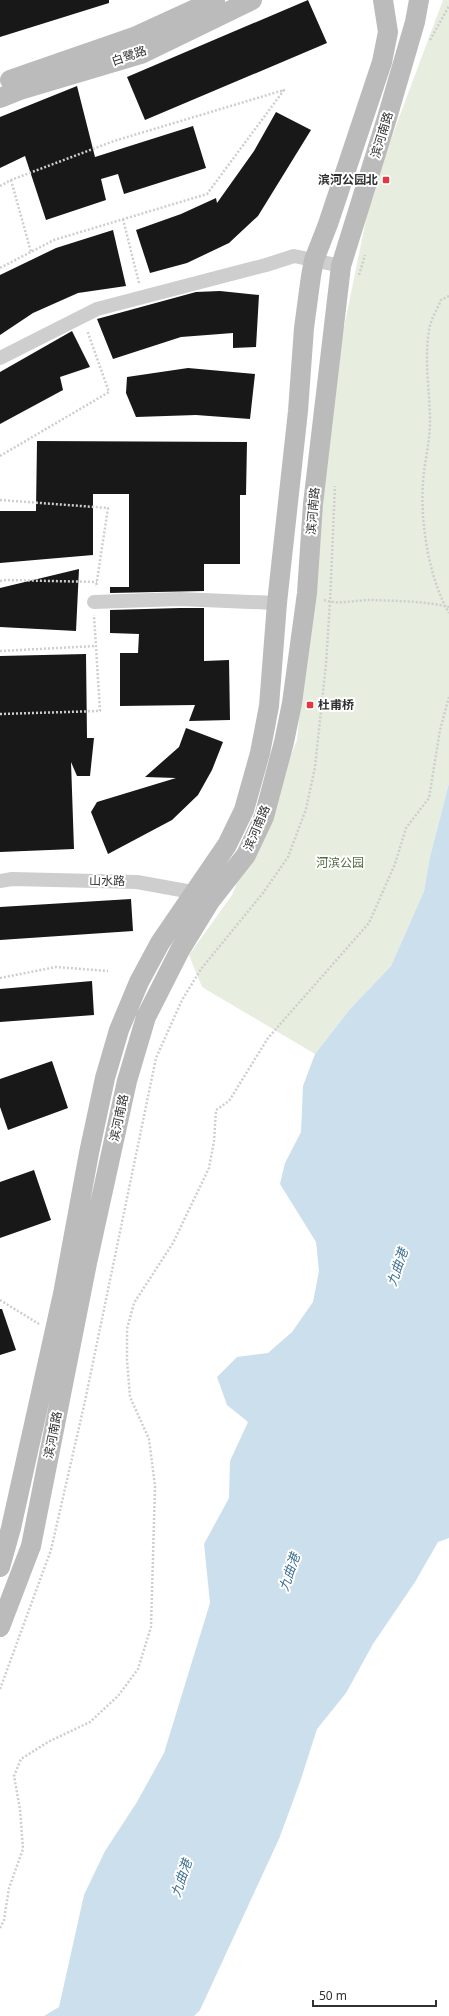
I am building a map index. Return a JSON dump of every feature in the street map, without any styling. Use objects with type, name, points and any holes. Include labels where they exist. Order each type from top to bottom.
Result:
[{"type":"street","name":"白鹭路","points":[[0,84],[134,37],[215,0]]},
{"type":"street","name":"白鹭路","points":[[0,98],[20,90],[141,54],[252,0]]},
{"type":"street","points":[[0,1567],[12,1528],[54,1334],[91,1146],[106,1078],[119,1030],[139,982],[160,943],[202,896],[244,810],[256,767],[269,706],[277,603],[298,411],[304,328],[314,260],[328,224],[382,62],[388,32],[383,0]]},
{"type":"street","name":"滨河南路","points":[[0,1627],[31,1546],[87,1263],[127,1081],[146,1018],[180,950],[202,896],[246,854],[264,817],[284,742],[292,703],[307,593],[313,504],[341,266],[387,118],[415,22],[419,0]]},
{"type":"street","points":[[0,358],[97,309],[266,266],[294,256],[341,266]]},
{"type":"street","points":[[94,602],[180,599],[277,603]]},
{"type":"street","name":"山水路","points":[[0,881],[12,879],[137,882],[202,896]]},
{"type":"path","points":[[0,186],[11,180],[114,141],[284,90],[207,194],[54,240],[0,268]]},
{"type":"path","points":[[11,180],[31,252]]},
{"type":"path","points":[[122,220],[142,297]]},
{"type":"path","points":[[449,296],[441,300],[429,330],[427,375],[430,423],[423,484],[424,519],[431,563],[449,614]]},
{"type":"path","points":[[0,456],[109,392],[82,316]]},
{"type":"path","points":[[0,500],[108,508],[94,602],[100,711],[0,714]]},
{"type":"path","points":[[0,581],[97,582]]},
{"type":"path","points":[[307,593],[330,602],[370,600],[449,607]]},
{"type":"path","points":[[0,651],[96,646]]},
{"type":"path","points":[[0,1928],[4,1920],[9,1888],[23,1849],[20,1808],[14,1776],[21,1759],[48,1742],[90,1722],[118,1696],[138,1669],[151,1627],[154,1574],[155,1486],[149,1439],[130,1396],[127,1360],[127,1329],[134,1303],[173,1243],[210,1168],[216,1110],[229,1101],[268,1038],[369,923],[395,864],[406,828],[430,798],[440,730],[449,697]]},
{"type":"path","points":[[0,978],[56,967],[108,971]]},
{"type":"path","points":[[0,1300],[54,1334]]},
{"type":"green space","name":"河滨公园","points":[[443,0],[449,0],[449,783],[430,857],[424,891],[391,966],[350,1009],[315,1054],[202,987],[189,955],[232,895],[297,740],[331,391],[372,190]]},
{"type":"water","name":"九曲港","points":[[449,783],[449,1538],[438,1542],[415,1582],[373,1644],[346,1693],[317,1729],[300,1782],[279,1839],[200,2010],[194,2016],[44,2016],[59,2007],[84,1895],[105,1851],[137,1802],[164,1753],[210,1603],[204,1544],[229,1498],[230,1461],[248,1422],[227,1405],[217,1377],[237,1357],[268,1353],[292,1332],[313,1302],[319,1271],[316,1242],[280,1184],[285,1163],[301,1132],[303,1086],[315,1054],[350,1009],[391,966],[424,891],[430,857]]},
{"type":"building","points":[[0,0],[109,0],[109,3],[0,37]]},
{"type":"building","points":[[308,0],[327,43],[145,120],[127,77]]},
{"type":"building","points":[[77,86],[95,157],[193,126],[206,168],[124,194],[118,174],[101,179],[106,200],[46,220],[25,156],[0,168],[0,117]]},
{"type":"building","points":[[276,112],[311,130],[258,216],[229,243],[187,263],[150,273],[136,230],[181,214],[216,198],[217,203],[254,151]]},
{"type":"building","points":[[113,230],[126,286],[78,293],[33,313],[0,335],[0,275],[56,248]]},
{"type":"building","points":[[220,291],[259,295],[256,347],[233,348],[233,333],[181,337],[113,359],[97,319],[196,292]]},
{"type":"building","points":[[72,331],[90,367],[60,377],[63,390],[0,424],[0,372]]},
{"type":"building","points":[[188,368],[255,374],[250,419],[196,415],[136,417],[126,393],[127,377]]},
{"type":"building","points":[[37,441],[247,442],[246,495],[240,495],[240,564],[204,564],[204,591],[110,593],[110,587],[129,587],[129,494],[93,494],[93,555],[0,563],[0,511],[36,511]]},
{"type":"building","points":[[79,569],[76,631],[0,627],[0,588]]},
{"type":"building","points":[[204,608],[204,661],[229,660],[230,720],[189,721],[195,705],[120,706],[120,653],[138,653],[139,634],[110,633],[110,610]]},
{"type":"building","points":[[86,654],[87,738],[94,738],[90,776],[77,776],[71,762],[74,849],[0,852],[0,656]]},
{"type":"building","points":[[186,728],[223,742],[212,770],[198,795],[172,820],[108,854],[91,812],[97,802],[176,778],[145,777],[179,747]]},
{"type":"building","points":[[131,899],[133,931],[0,940],[0,907]]},
{"type":"building","points":[[92,981],[94,1015],[0,1022],[0,989]]},
{"type":"building","points":[[52,1061],[68,1108],[8,1130],[0,1107],[0,1079]]},
{"type":"building","points":[[34,1170],[51,1220],[0,1238],[0,1182]]},
{"type":"building","points":[[0,1309],[2,1309],[16,1350],[0,1355]]},
{"type":"place","name":"滨河公园北","points":[[386,180]]},
{"type":"place","name":"杜甫桥","points":[[310,705]]}]
